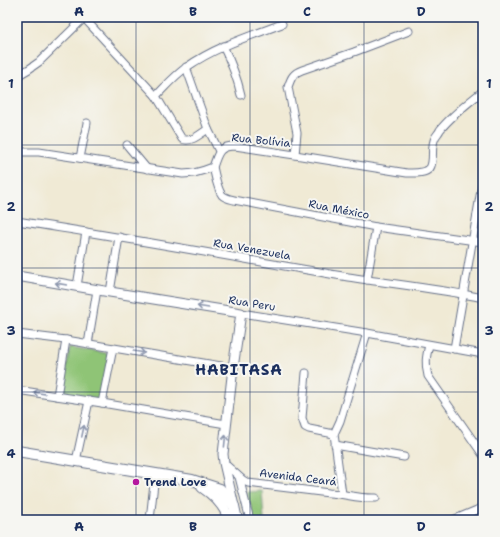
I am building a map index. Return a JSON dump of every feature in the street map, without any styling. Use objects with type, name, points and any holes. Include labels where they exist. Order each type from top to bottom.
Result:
[{"type":"main road","points":[[17,451],[192,480],[220,489],[229,508],[237,520]]},
{"type":"main road","points":[[192,480],[229,508]]},
{"type":"main road","points":[[229,508],[229,520]]},
{"type":"street","points":[[17,76],[39,62],[85,17],[156,96],[182,139],[192,139],[208,129]]},
{"type":"street","points":[[156,96],[186,67],[223,46],[282,24]]},
{"type":"street","points":[[295,155],[297,133],[288,87],[290,79],[293,75],[302,70],[409,31]]},
{"type":"street","points":[[223,46],[235,72],[241,95]]},
{"type":"street","points":[[186,67],[208,129],[219,151]]},
{"type":"street","name":"Rua Bolívia","points":[[213,167],[219,151],[230,146],[235,146],[407,173],[420,172],[429,169],[432,164],[432,147],[435,138],[443,127],[456,113],[483,91]]},
{"type":"street","points":[[80,158],[87,122]]},
{"type":"street","points":[[127,145],[147,168]]},
{"type":"street","points":[[17,152],[39,152],[184,174],[192,174],[213,167]]},
{"type":"street","name":"Rua México","points":[[213,167],[222,195],[234,200],[376,227],[483,242]]},
{"type":"street","points":[[454,349],[483,186]]},
{"type":"street","name":"Rua Venezuela","points":[[17,221],[483,298]]},
{"type":"street","points":[[367,280],[376,227]]},
{"type":"street","points":[[77,286],[86,232]]},
{"type":"street","points":[[110,292],[119,237]]},
{"type":"street","name":"Rua Peru","points":[[17,276],[367,333],[483,354]]},
{"type":"street","points":[[88,344],[97,290]]},
{"type":"street","points":[[229,508],[223,454],[241,313]]},
{"type":"street","points":[[342,494],[334,434],[345,406],[367,333]]},
{"type":"street","points":[[17,334],[66,340],[233,368]]},
{"type":"street","points":[[56,396],[66,340]]},
{"type":"street","points":[[429,344],[426,357],[428,376],[480,446],[483,455]]},
{"type":"street","points":[[102,403],[113,348]]},
{"type":"street","points":[[306,373],[302,418],[305,427],[334,434]]},
{"type":"street","points":[[17,390],[226,424]]},
{"type":"street","points":[[76,461],[89,401]]},
{"type":"street","points":[[335,445],[404,457]]},
{"type":"street","name":"Avenida Ceará","points":[[224,463],[243,480],[252,483],[342,494],[368,499],[376,498]]},
{"type":"street","points":[[150,520],[155,474]]},
{"type":"street","points":[[239,477],[250,520]]},
{"type":"street","points":[[453,520],[483,506]]},
{"type":"green space","points":[[70,347],[111,354],[101,401],[62,395]]},
{"type":"green space","points":[[262,491],[264,520],[254,520],[247,492]]},
{"type":"place","name":"Trend Love","points":[[136,482]]},
{"type":"district","name":"HABITASA","points":[[239,370]]}]
